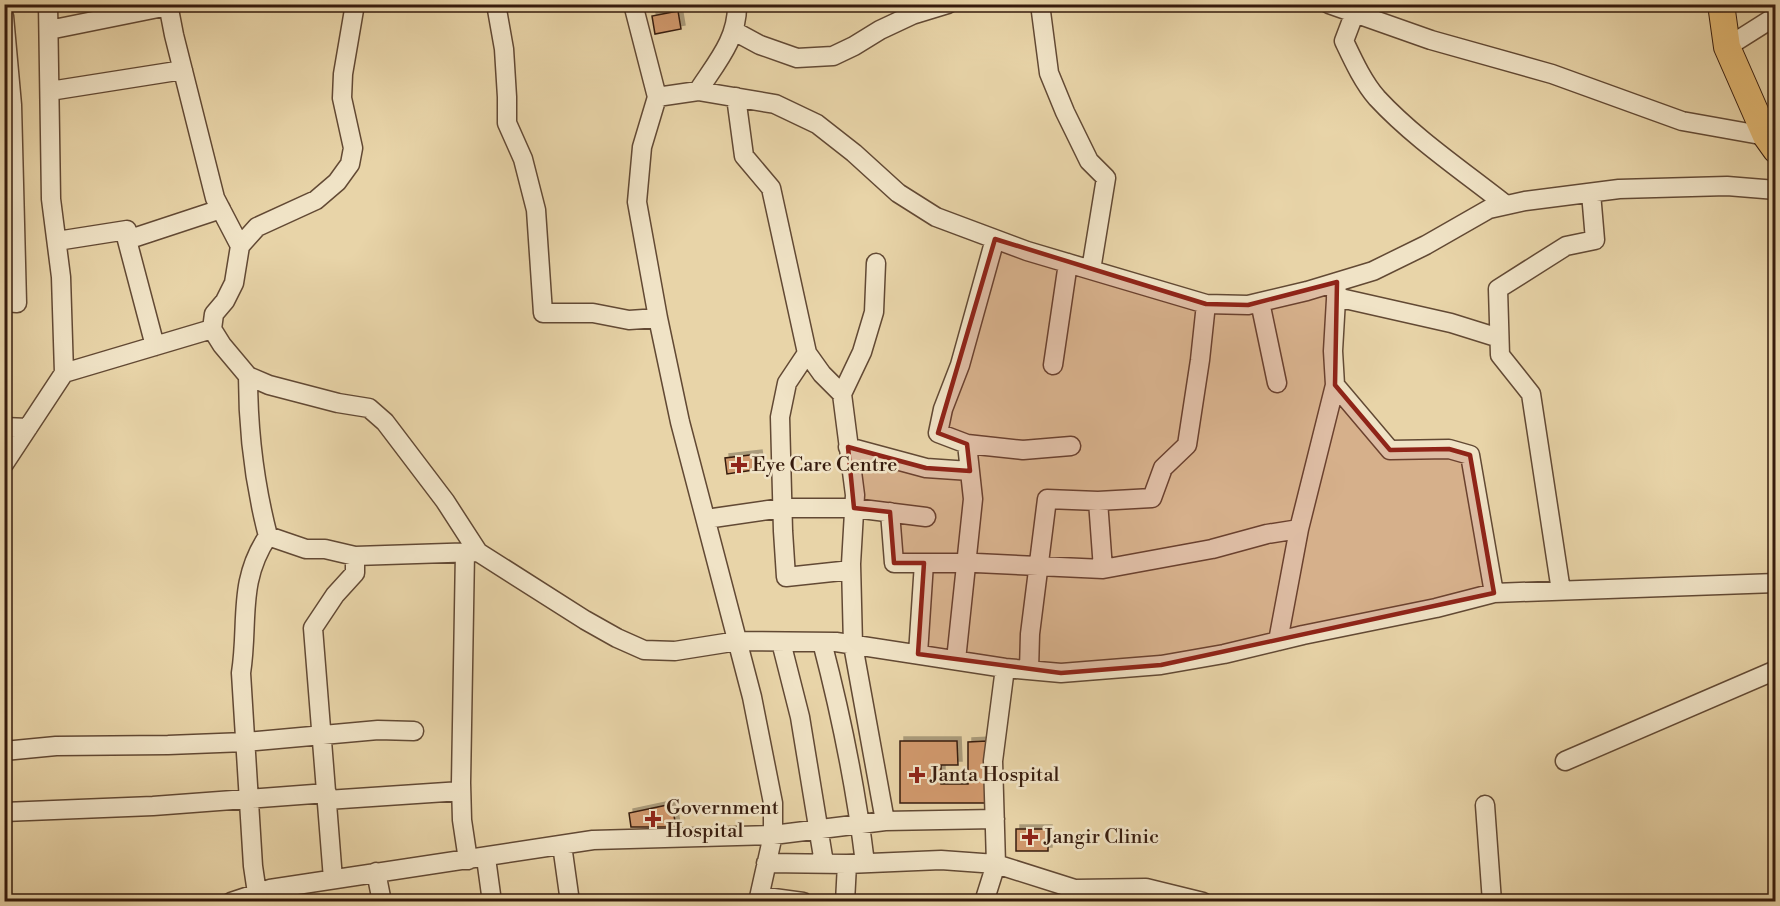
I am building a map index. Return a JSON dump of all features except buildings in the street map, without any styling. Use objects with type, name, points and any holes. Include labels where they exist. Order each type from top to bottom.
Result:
[{"type":"highway","points":[[1720,4],[1726,47],[1771,143]]},
{"type":"street","points":[[4,464],[64,372],[61,277],[51,199],[48,4]]},
{"type":"street","points":[[355,4],[342,82],[342,98],[353,148],[350,164],[337,182],[316,200],[257,227],[240,246],[234,283],[225,301],[214,314],[212,329],[248,376],[269,385],[338,403],[369,408],[385,422],[445,501],[472,552],[461,791],[462,820],[492,902]]},
{"type":"street","points":[[496,4],[504,49],[507,123],[523,159],[536,210],[543,313],[593,313],[629,320],[658,318]]},
{"type":"street","points":[[633,4],[657,97],[642,147],[637,202],[680,422],[752,697],[773,803],[773,835],[759,899],[803,902]]},
{"type":"street","points":[[698,90],[729,45],[737,21],[737,4]]},
{"type":"street","points":[[734,31],[760,45],[797,58],[833,56],[912,15],[948,4]]},
{"type":"street","points":[[1040,4],[1049,73],[1089,161],[1106,178],[1091,270]]},
{"type":"street","points":[[1329,4],[1357,9],[1431,40],[1552,74],[1682,121],[1771,143]]},
{"type":"street","points":[[49,30],[168,5],[215,198],[240,246]]},
{"type":"street","points":[[1357,9],[1344,41],[1355,65],[1376,96],[1412,130],[1506,206]]},
{"type":"street","points":[[4,16],[12,105],[10,229],[17,303],[4,302]]},
{"type":"street","points":[[1726,47],[1776,16]]},
{"type":"street","points":[[50,91],[183,70]]},
{"type":"street","points":[[657,97],[698,90],[775,104],[817,124],[854,153],[898,193],[936,216],[995,239],[1068,263],[1206,304],[1248,305],[1337,289],[1426,245],[1489,209],[1619,189],[1727,186],[1776,190]]},
{"type":"street","points":[[736,97],[744,156],[771,188],[807,353],[822,374],[842,394]]},
{"type":"street","points":[[1562,591],[1532,394],[1500,355],[1498,289],[1566,246],[1595,240],[1591,193]]},
{"type":"street","points":[[128,240],[221,209]]},
{"type":"street","points":[[57,241],[127,230],[155,346]]},
{"type":"street","points":[[995,239],[960,365],[943,409],[938,433],[967,444],[1023,450],[1071,446]]},
{"type":"street","points":[[876,263],[874,312],[862,352],[842,394],[855,495],[851,570],[853,645],[885,822]]},
{"type":"street","points":[[1053,365],[1068,263]]},
{"type":"street","points":[[1337,289],[1499,339]]},
{"type":"street","points":[[1278,641],[1299,529],[1335,385],[1337,289]]},
{"type":"street","points":[[1260,302],[1277,384]]},
{"type":"street","points":[[1029,670],[1030,634],[1047,499],[1098,501],[1152,498],[1163,468],[1187,445],[1206,304]]},
{"type":"street","points":[[64,372],[212,329]]},
{"type":"street","points":[[807,353],[787,383],[780,417],[786,577],[851,570]]},
{"type":"street","points":[[248,376],[254,469],[268,536],[257,552],[247,583],[244,614],[245,647],[241,673],[253,866],[246,898],[292,894],[333,879],[593,840],[773,835],[885,822],[995,819]]},
{"type":"street","points":[[1335,385],[1390,450],[1449,449],[1470,455],[1494,593]]},
{"type":"street","points":[[4,427],[28,428]]},
{"type":"street","points":[[956,660],[973,499],[967,444]]},
{"type":"street","points":[[849,447],[926,468],[970,471]]},
{"type":"street","points":[[1098,501],[1103,569]]},
{"type":"street","points":[[706,519],[782,508],[854,508],[926,516]]},
{"type":"street","points":[[890,512],[894,563],[966,563],[1103,569],[1212,549],[1267,534],[1299,529]]},
{"type":"street","points":[[268,536],[306,549],[325,549],[355,556],[472,552],[585,620],[644,650],[675,651],[738,641],[822,642],[1005,668],[1061,673],[1161,664],[1224,654],[1436,608],[1494,593],[1776,583]]},
{"type":"street","points":[[333,879],[313,628],[335,595],[355,573],[355,556]]},
{"type":"street","points":[[918,654],[924,563]]},
{"type":"street","points":[[781,642],[800,717],[824,863]]},
{"type":"street","points":[[822,642],[837,701],[860,825],[856,863],[845,902]]},
{"type":"street","points":[[984,902],[996,864],[993,761],[1005,668]]},
{"type":"street","points":[[1565,761],[1776,670]]},
{"type":"street","points":[[4,751],[56,746],[245,742],[378,730],[414,731]]},
{"type":"street","points":[[4,812],[153,806],[248,798],[461,791]]},
{"type":"street","points":[[1485,804],[1491,902]]},
{"type":"street","points":[[562,845],[570,902]]},
{"type":"street","points":[[766,863],[941,860],[996,864],[1068,894],[1075,889],[1146,888],[1203,902]]},
{"type":"street","points":[[376,872],[382,902]]},
{"type":"highlighted area","points":[[995,239],[1206,304],[1248,305],[1337,282],[1335,385],[1390,450],[1449,449],[1470,455],[1494,593],[1161,665],[1061,673],[918,654],[924,563],[894,563],[890,512],[854,508],[848,447],[926,468],[970,471],[967,444],[938,433]]},
{"type":"place","name":"Eye Care Centre","points":[[739,465]]},
{"type":"place","name":"Janta Hospital","points":[[917,775]]},
{"type":"place","name":"Government Hospital","points":[[653,819]]},
{"type":"place","name":"Jangir Clinic","points":[[1030,837]]}]
